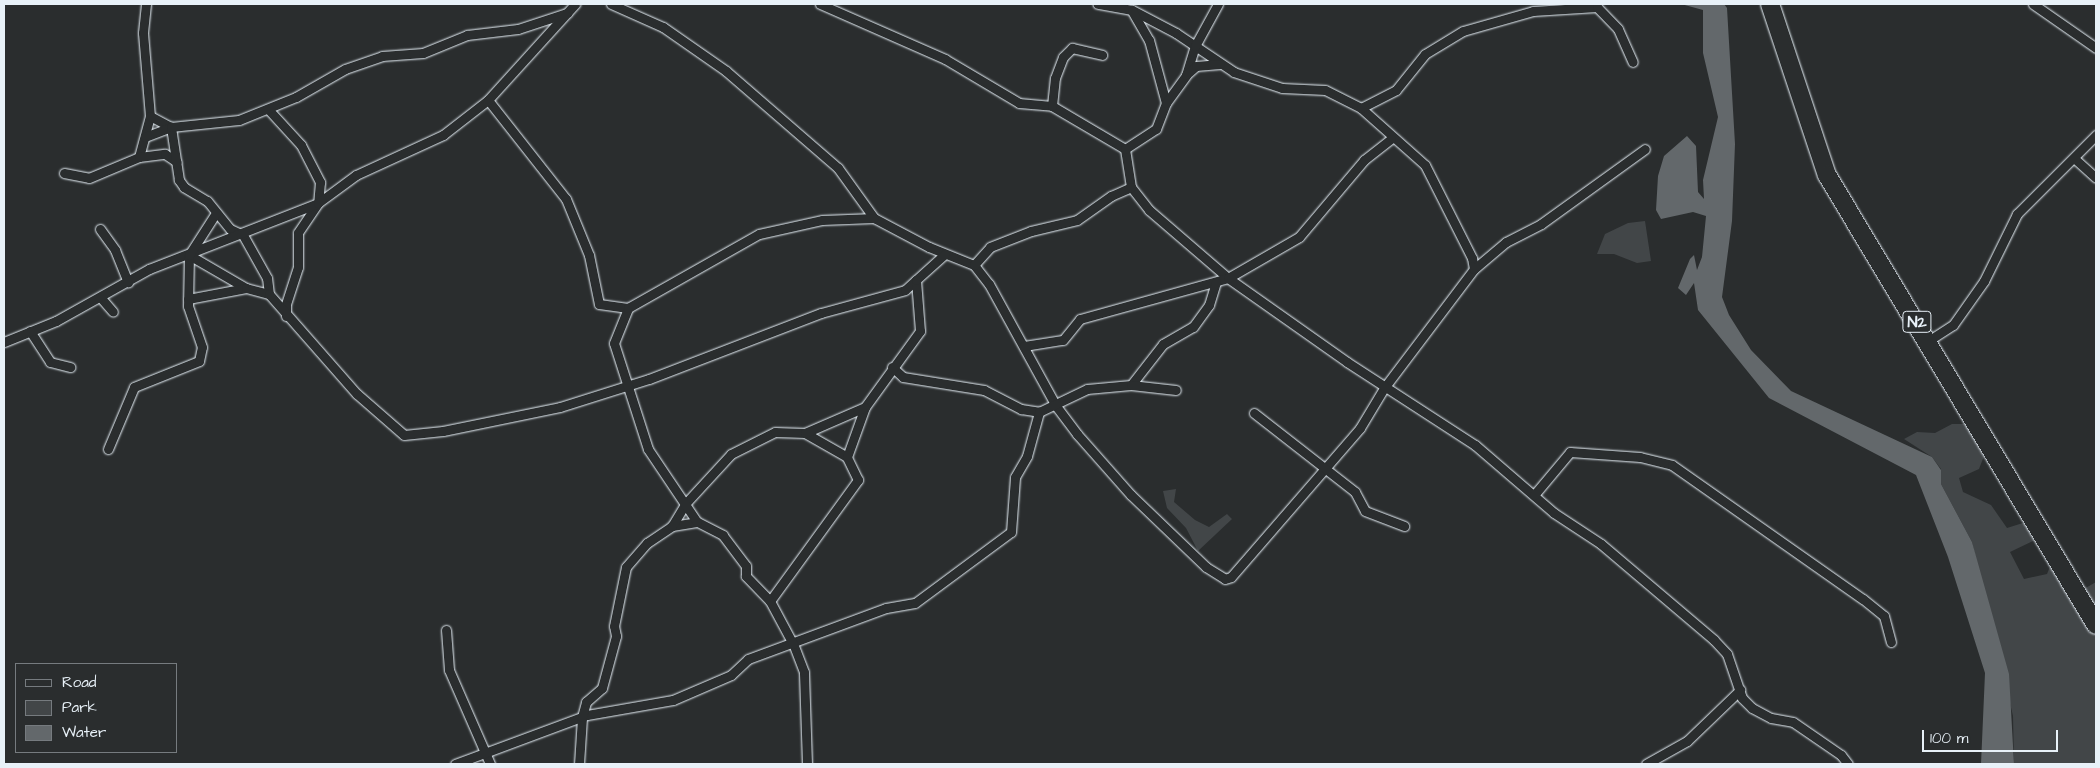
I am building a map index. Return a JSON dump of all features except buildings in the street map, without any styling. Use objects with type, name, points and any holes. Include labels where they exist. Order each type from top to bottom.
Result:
[{"type":"highway","name":"N2","points":[[1770,4],[1827,175],[1928,341],[2096,625]]},
{"type":"street","points":[[139,157],[150,116],[144,33],[146,4]]},
{"type":"street","points":[[611,4],[663,27],[726,71],[838,168],[874,218],[945,254],[974,265],[989,284],[1056,406],[1131,495],[1206,567],[1225,578],[1239,573],[1324,466],[1360,428],[1384,388],[1474,270],[1506,242],[1541,224],[1645,149]]},
{"type":"street","points":[[820,4],[945,59],[1019,102],[1052,106],[1125,149]]},
{"type":"street","points":[[1098,4],[1132,10],[1194,46],[1220,64],[1282,88],[1325,90],[1361,108],[1391,139],[1425,165],[1469,250],[1474,270]]},
{"type":"street","points":[[1186,75],[1194,46],[1218,4]]},
{"type":"street","points":[[2033,4],[2096,48]]},
{"type":"street","points":[[1361,108],[1396,90],[1425,54],[1463,31],[1533,11],[1597,7],[1618,30],[1633,62]]},
{"type":"street","points":[[145,137],[171,127],[239,120],[268,109],[345,69],[382,56],[423,53],[467,35],[518,29],[572,8]]},
{"type":"street","points":[[4,342],[102,298],[149,270],[244,235],[318,203],[356,175],[443,135],[488,100],[572,8]]},
{"type":"street","points":[[1132,10],[1149,40],[1166,103]]},
{"type":"street","points":[[1052,106],[1055,78],[1063,57],[1072,48],[1102,55]]},
{"type":"street","points":[[1125,149],[1156,129],[1166,103],[1186,75],[1196,66],[1220,64]]},
{"type":"street","points":[[488,100],[566,199],[589,255],[599,304],[628,308],[759,234],[822,220],[874,218]]},
{"type":"street","points":[[268,109],[295,136],[312,164],[320,182],[318,203],[298,233],[298,267],[286,304],[286,316]]},
{"type":"street","points":[[150,116],[171,127]]},
{"type":"street","points":[[171,127],[177,162],[184,187],[207,201],[230,229],[244,235],[267,278],[269,294],[286,316],[358,394],[404,434],[443,431],[560,407],[628,386],[821,313],[905,290],[945,254]]},
{"type":"street","points":[[1928,341],[1953,325],[1984,281],[2017,214],[2075,159],[2096,135]]},
{"type":"street","points":[[1024,346],[1063,340],[1080,319],[1228,278],[1298,237],[1364,160],[1391,139]]},
{"type":"street","points":[[1125,149],[1131,187],[1149,210],[1228,278],[1384,388],[1475,445],[1534,495],[1601,544],[1714,640],[1727,654],[1740,690],[1752,708],[1771,718],[1792,722],[1841,755],[1848,764]]},
{"type":"street","points":[[64,173],[89,178],[139,157],[165,154],[177,162]]},
{"type":"street","points":[[2075,159],[2096,178]]},
{"type":"street","points":[[974,265],[990,248],[1030,231],[1077,220],[1110,196],[1131,187]]},
{"type":"street","points":[[108,449],[134,387],[199,360],[202,347],[188,299],[189,256],[216,213]]},
{"type":"street","points":[[100,230],[115,250],[128,283]]},
{"type":"street","points":[[189,256],[246,288],[269,294]]},
{"type":"street","points":[[846,457],[865,407],[920,331],[916,280]]},
{"type":"street","points":[[1131,385],[1163,344],[1193,327],[1209,305],[1216,282]]},
{"type":"street","points":[[188,299],[246,288]]},
{"type":"street","points":[[102,298],[113,312]]},
{"type":"street","points":[[628,308],[614,343],[648,449],[697,522],[723,536],[746,566],[746,576],[770,601],[793,644],[804,672],[807,764]]},
{"type":"street","points":[[30,331],[50,362],[70,367]]},
{"type":"street","points":[[892,368],[903,377],[984,390],[1021,409],[1039,412],[1056,406],[1087,389],[1131,385],[1176,390]]},
{"type":"street","points":[[579,764],[582,717],[586,702],[602,688],[616,636],[614,626],[626,568],[648,543],[672,526],[685,504],[731,454],[775,432],[805,433],[865,407]]},
{"type":"street","points":[[455,764],[582,717],[673,700],[731,675],[748,659],[793,644],[886,608],[915,603],[1011,532],[1014,477],[1027,456],[1039,412]]},
{"type":"street","points":[[1254,413],[1355,492],[1365,511],[1404,526]]},
{"type":"street","points":[[770,601],[858,480],[846,457],[805,433]]},
{"type":"street","points":[[1534,495],[1570,452],[1640,458],[1672,465],[1863,599],[1884,616],[1891,642]]},
{"type":"street","points":[[672,526],[697,522]]},
{"type":"street","points":[[446,630],[449,670],[490,764]]},
{"type":"street","points":[[1646,764],[1687,741],[1740,690]]},
{"type":"green space","points":[[1645,221],[1651,261],[1637,263],[1614,254],[1597,254],[1605,234],[1628,223]]},
{"type":"green space","points":[[1952,424],[1968,424],[1984,456],[1979,469],[1959,478],[1963,492],[1991,505],[2007,528],[2026,522],[2035,540],[2010,552],[2024,579],[2047,574],[2051,564],[2070,597],[2096,582],[2096,764],[2014,764],[2013,716],[1972,542],[1941,484],[1941,469],[1932,457],[1904,439],[1917,432],[1935,433]]},
{"type":"green space","points":[[1176,489],[1174,502],[1195,520],[1209,527],[1227,514],[1232,519],[1198,551],[1186,528],[1167,508],[1163,491]]},
{"type":"water","points":[[1681,4],[1724,4],[1727,8],[1735,144],[1732,221],[1722,297],[1729,315],[1751,350],[1791,391],[1932,457],[1941,470],[1941,484],[1972,542],[2009,674],[2014,764],[1981,764],[1985,673],[1948,557],[1916,475],[1769,398],[1698,310],[1694,283],[1686,295],[1678,288],[1690,259],[1694,255],[1697,270],[1702,257],[1706,216],[1693,212],[1661,219],[1656,210],[1658,176],[1664,156],[1687,136],[1696,146],[1698,192],[1704,199],[1703,180],[1718,117],[1703,53],[1703,10]]}]
